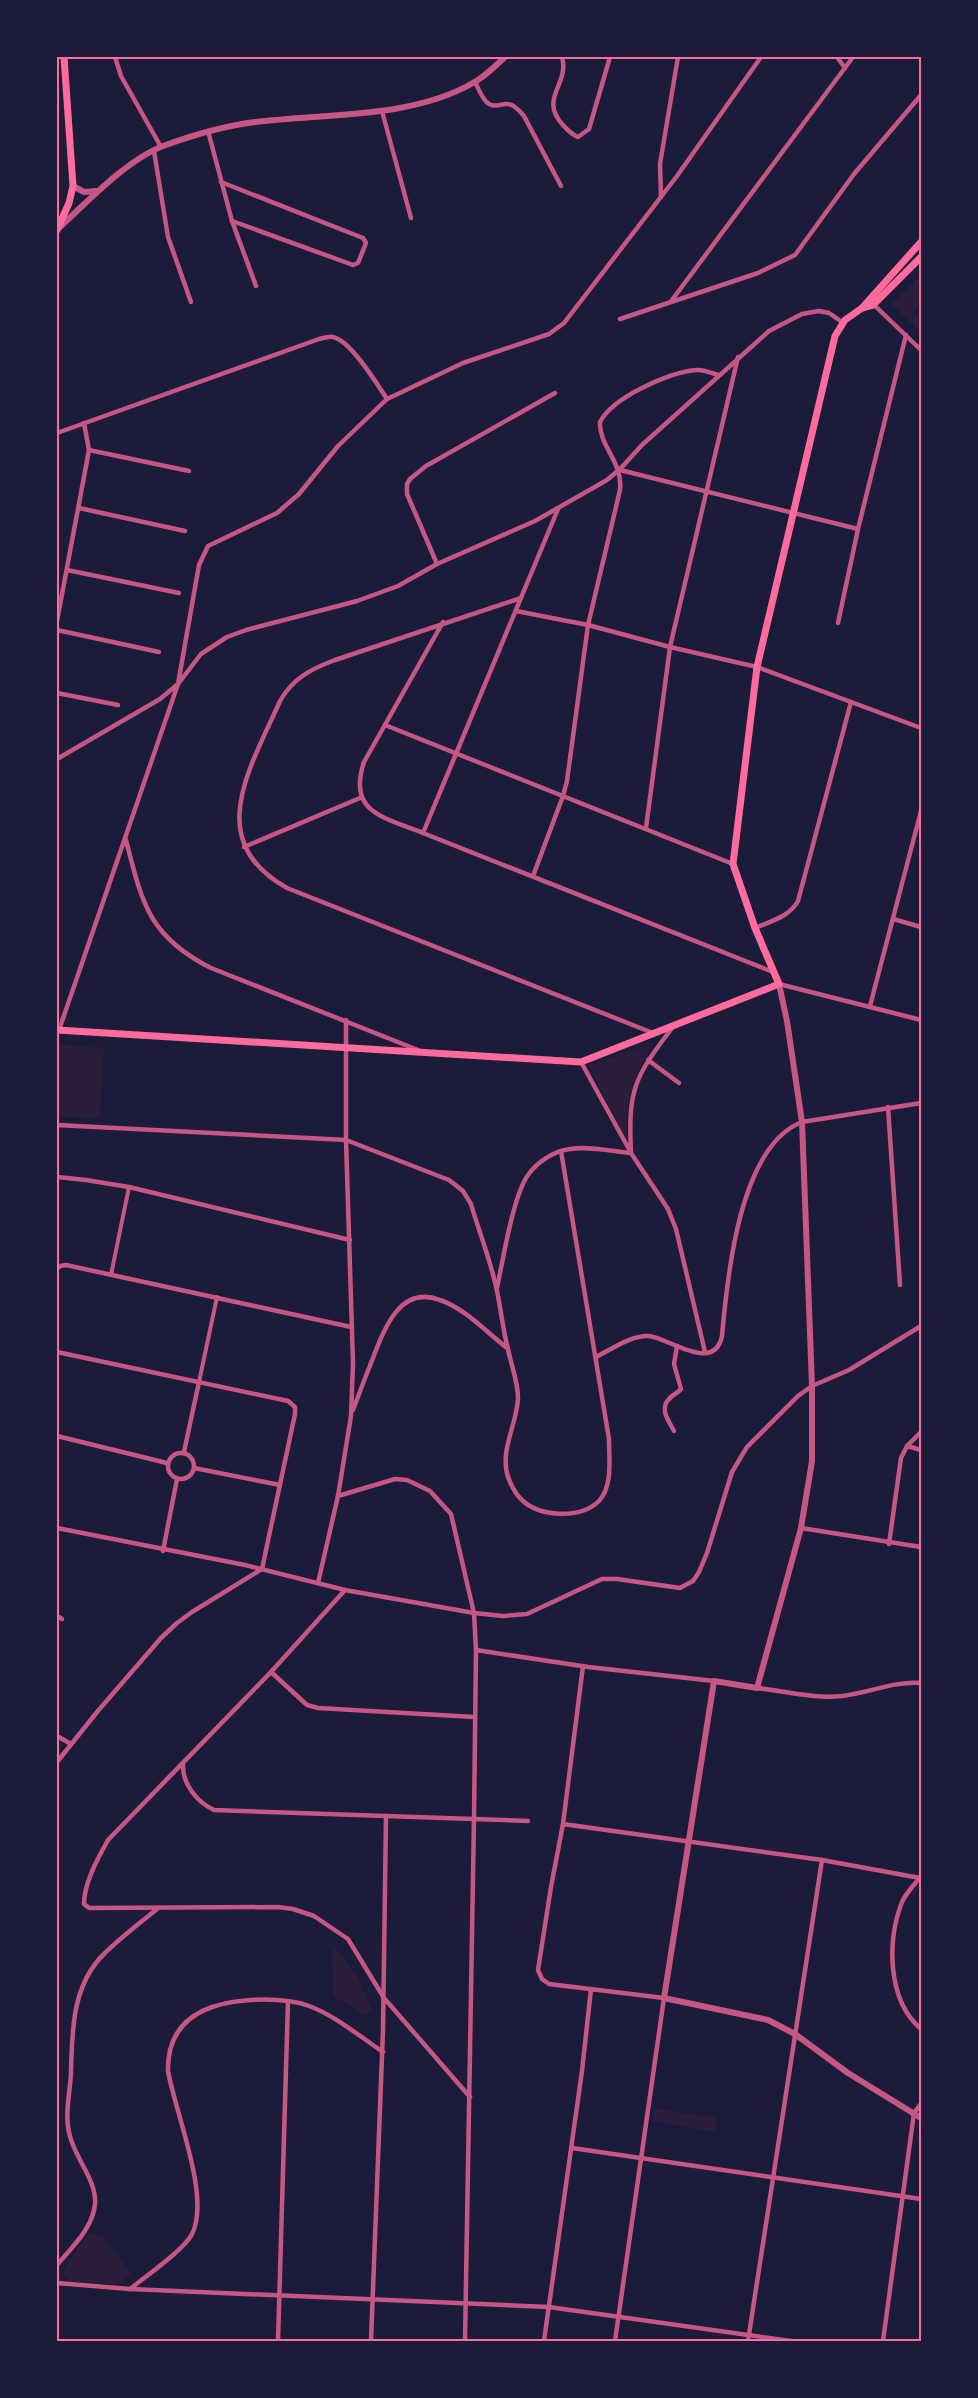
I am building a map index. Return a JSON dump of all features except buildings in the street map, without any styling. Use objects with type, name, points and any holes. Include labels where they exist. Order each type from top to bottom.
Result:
[{"type":"main road","points":[[58,229],[69,203],[73,186],[64,57]]},
{"type":"main road","points":[[871,302],[921,242]]},
{"type":"main road","points":[[58,1030],[581,1062],[779,984],[754,928],[733,864],[757,667],[832,348],[843,321],[871,302],[921,257]]},
{"type":"street","points":[[115,57],[121,76],[161,147]]},
{"type":"street","points":[[58,229],[98,191],[161,147],[208,132],[253,122],[382,111],[420,104],[453,93],[475,82],[505,57]]},
{"type":"street","points":[[562,57],[564,70],[554,94],[553,110],[571,134],[578,136],[589,129],[610,57]]},
{"type":"street","points":[[661,197],[660,164],[678,57]]},
{"type":"street","points":[[58,1030],[126,840],[178,684],[199,565],[205,549],[277,513],[299,494],[338,446],[387,399],[464,363],[549,334],[564,323],[661,197],[762,57]]},
{"type":"street","points":[[837,57],[844,68]]},
{"type":"street","points":[[672,300],[853,57]]},
{"type":"street","points":[[475,82],[487,103],[492,105],[508,103],[524,116],[561,186]]},
{"type":"street","points":[[621,319],[758,273],[795,255],[854,174],[921,94]]},
{"type":"street","points":[[382,111],[411,218]]},
{"type":"street","points":[[208,132],[232,221],[256,286]]},
{"type":"street","points":[[154,151],[168,237],[191,302]]},
{"type":"street","points":[[221,182],[363,238],[366,243],[358,263],[353,266],[232,221]]},
{"type":"street","points":[[73,186],[84,192],[98,191]]},
{"type":"street","points":[[871,302],[921,350]]},
{"type":"street","points":[[57,759],[148,707],[178,684],[201,654],[227,636],[398,586],[437,564],[558,508],[607,480],[718,375],[769,331],[802,314],[825,311],[843,321]]},
{"type":"street","points":[[838,623],[858,529],[906,335]]},
{"type":"street","points":[[57,433],[329,337],[334,337],[348,348],[387,399]]},
{"type":"street","points":[[646,828],[670,647],[708,493],[738,357]]},
{"type":"street","points":[[533,876],[563,796],[588,625],[620,490],[620,470],[601,431],[600,422],[621,400],[642,387],[696,370],[718,375]]},
{"type":"street","points":[[437,564],[407,494],[407,484],[410,479],[437,459],[555,393]]},
{"type":"street","points":[[57,621],[60,594],[67,570],[88,450],[84,423]]},
{"type":"street","points":[[88,450],[189,471]]},
{"type":"street","points":[[620,470],[858,529]]},
{"type":"street","points":[[79,508],[185,531]]},
{"type":"street","points":[[423,833],[558,508]]},
{"type":"street","points":[[67,570],[179,593]]},
{"type":"street","points":[[521,598],[443,622],[314,668],[288,687],[243,789],[238,815],[243,847],[270,879],[287,888],[656,1034]]},
{"type":"street","points":[[516,611],[588,625],[757,667],[921,728]]},
{"type":"street","points":[[443,622],[364,762],[358,785],[360,798],[383,816],[423,833],[773,972]]},
{"type":"street","points":[[57,630],[159,652]]},
{"type":"street","points":[[57,693],[118,705]]},
{"type":"street","points":[[754,928],[783,916],[794,908],[798,901],[851,702]]},
{"type":"street","points":[[385,725],[733,864]]},
{"type":"street","points":[[243,847],[360,798]]},
{"type":"street","points":[[870,1006],[919,829],[921,811]]},
{"type":"street","points":[[126,840],[144,903],[154,922],[169,942],[187,956],[211,968],[429,1054]]},
{"type":"street","points":[[893,919],[921,927]]},
{"type":"street","points":[[757,1688],[801,1528],[812,1461],[812,1386],[802,1122],[787,1020],[779,984],[921,1020]]},
{"type":"street","points":[[318,1583],[338,1496],[351,1416],[346,1020]]},
{"type":"street","points":[[631,1153],[631,1103],[638,1076],[672,1028]]},
{"type":"street","points":[[648,1060],[679,1083]]},
{"type":"street","points":[[581,1062],[631,1153],[668,1209],[705,1352]]},
{"type":"street","points":[[597,1357],[640,1337],[660,1338],[694,1353],[713,1351],[721,1342],[729,1263],[744,1201],[755,1174],[783,1134],[792,1126],[802,1122],[921,1103]]},
{"type":"street","points":[[888,1107],[900,1286]]},
{"type":"street","points":[[57,1125],[346,1140],[449,1180],[463,1191],[471,1204],[497,1289],[507,1348],[517,1382],[518,1401],[507,1443],[506,1471],[524,1503],[538,1510],[573,1512],[598,1502],[606,1486],[609,1473],[609,1439],[561,1151]]},
{"type":"street","points":[[497,1289],[524,1183],[535,1167],[545,1158],[561,1151],[581,1148],[631,1153]]},
{"type":"street","points":[[57,1178],[129,1187],[350,1240]]},
{"type":"street","points":[[111,1275],[129,1187]]},
{"type":"street","points":[[57,1269],[66,1265],[351,1327]]},
{"type":"street","points":[[184,1452],[217,1297]]},
{"type":"street","points":[[351,1416],[387,1323],[397,1310],[415,1299],[438,1299],[447,1303],[507,1348]]},
{"type":"street","points":[[57,1528],[262,1569],[345,1590],[503,1616],[527,1614],[602,1579],[617,1579],[671,1588],[687,1586],[699,1572],[732,1473],[747,1447],[798,1396],[812,1386],[849,1370],[921,1326]]},
{"type":"street","points":[[674,1431],[666,1417],[665,1406],[667,1400],[681,1389],[674,1364],[677,1346]]},
{"type":"street","points":[[57,1352],[288,1401],[295,1407],[262,1569],[192,1611],[161,1638],[57,1762]]},
{"type":"street","points":[[889,1544],[898,1468],[907,1446],[921,1432]]},
{"type":"street","points":[[57,1436],[167,1463]]},
{"type":"street","points":[[907,1446],[921,1450]]},
{"type":"street","points":[[184,1452],[193,1460],[194,1468],[188,1477],[177,1479],[169,1473],[167,1463],[173,1454],[184,1452]]},
{"type":"street","points":[[194,1468],[280,1485]]},
{"type":"street","points":[[163,1551],[177,1479]]},
{"type":"street","points":[[338,1496],[395,1479],[407,1480],[430,1491],[451,1514],[474,1613],[476,1650],[474,1819],[465,2341]]},
{"type":"street","points":[[801,1528],[889,1544],[921,1547]]},
{"type":"street","points":[[345,1590],[271,1672],[108,1840],[98,1858],[84,1900],[85,1907],[157,1909],[278,1907],[314,1916],[348,1939],[384,1998],[470,2097]]},
{"type":"street","points":[[476,1650],[583,1666],[825,1696],[842,1696],[898,1683],[921,1683]]},
{"type":"street","points":[[583,1666],[563,1824],[538,1970],[542,1979],[549,1984],[664,1998],[768,2020],[795,2034],[848,2073],[921,2118]]},
{"type":"street","points":[[271,1672],[299,1699],[307,1705],[318,1708],[474,1717]]},
{"type":"street","points":[[615,2341],[664,1998],[714,1681]]},
{"type":"street","points":[[57,1736],[71,1744]]},
{"type":"street","points":[[183,1764],[186,1780],[196,1798],[202,1805],[214,1810],[528,1821]]},
{"type":"street","points":[[371,2341],[384,1998],[386,1816]]},
{"type":"street","points":[[563,1824],[822,1860],[920,1877],[903,1900],[898,1914],[893,1981],[907,2012],[921,2029]]},
{"type":"street","points":[[748,2341],[822,1860]]},
{"type":"street","points":[[57,2265],[90,2222],[96,2201],[70,2140],[68,2125],[71,2034],[76,2006],[94,1965],[104,1953],[157,1909]]},
{"type":"street","points":[[544,2341],[572,2148],[591,1989]]},
{"type":"street","points":[[130,2289],[182,2246],[192,2235],[197,2220],[196,2187],[168,2071],[169,2052],[175,2037],[190,2018],[204,2009],[230,2002],[265,1999],[288,2001],[308,2005],[325,2013],[382,2052]]},
{"type":"street","points":[[278,2341],[288,2001]]},
{"type":"street","points":[[883,2341],[914,2113],[921,2104]]},
{"type":"street","points":[[572,2148],[921,2199]]},
{"type":"street","points":[[57,2283],[130,2289],[549,2307],[791,2341]]},
{"type":"shaded area","points":[[921,274],[921,303],[913,312],[921,320],[921,333],[892,304]]},
{"type":"shaded area","points":[[654,1042],[632,1087],[627,1110],[626,1139],[589,1066]]},
{"type":"shaded area","points":[[57,1044],[104,1048],[100,1118],[57,1117]]},
{"type":"shaded area","points":[[332,1943],[357,1975],[372,2010],[365,2015],[333,1996]]},
{"type":"shaded area","points":[[654,2108],[717,2118],[714,2132],[652,2121]]},
{"type":"shaded area","points":[[89,2233],[104,2237],[131,2273],[121,2284],[70,2281],[62,2276],[67,2264]]}]
